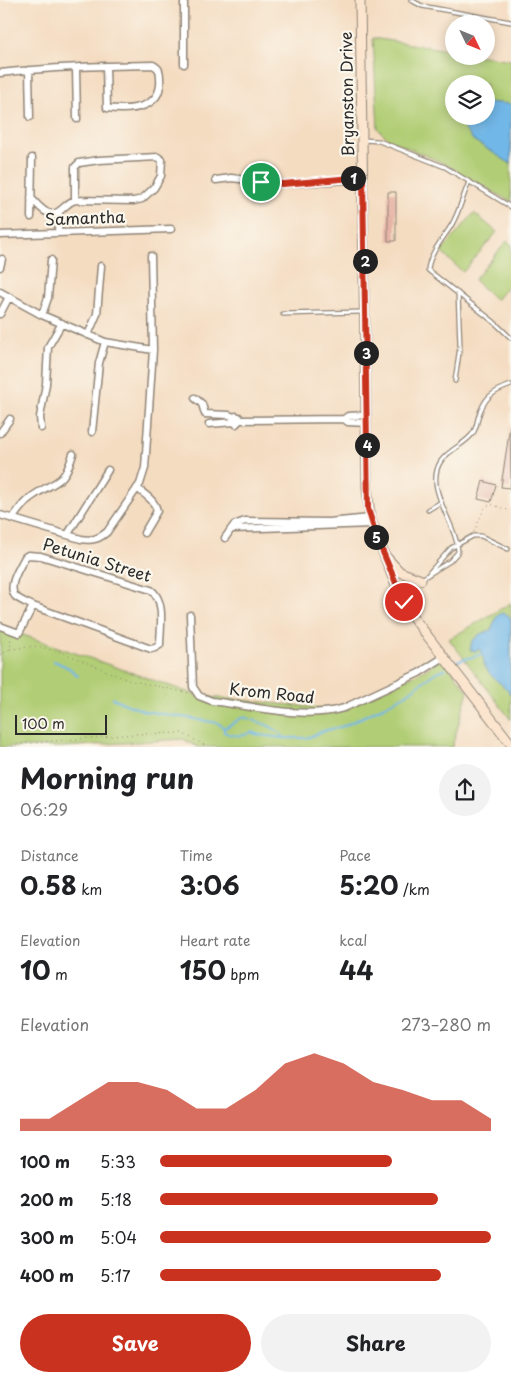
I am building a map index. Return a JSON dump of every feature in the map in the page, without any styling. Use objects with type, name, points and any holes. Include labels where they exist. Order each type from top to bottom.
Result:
[{"type":"street","points":[[184,0],[184,64]]},
{"type":"street","name":"Bryanston Drive","points":[[360,0],[366,312],[367,487],[371,521],[398,591],[409,612],[511,744]]},
{"type":"street","points":[[0,73],[106,66],[155,66],[160,71],[160,91],[156,98],[148,104],[135,108],[107,108],[106,66]]},
{"type":"street","points":[[76,68],[77,119]]},
{"type":"street","points":[[29,70],[30,117]]},
{"type":"street","points":[[58,233],[59,212],[66,204],[75,200],[134,201],[142,199],[154,188],[161,176],[162,160],[158,157],[79,163],[75,167],[75,200]]},
{"type":"street","points":[[31,217],[32,158]]},
{"type":"street","points":[[216,180],[231,178],[283,184],[352,178],[363,179]]},
{"type":"street","points":[[31,198],[45,211],[50,213],[59,212]]},
{"type":"street","name":"Samantha","points":[[0,235],[170,229]]},
{"type":"street","points":[[0,515],[87,540],[101,537],[107,532],[137,488],[146,462],[152,350],[151,256]]},
{"type":"street","points":[[0,267],[2,259]]},
{"type":"street","points":[[42,315],[48,298],[51,260]]},
{"type":"street","points":[[88,335],[97,314],[101,266]]},
{"type":"street","points":[[0,292],[42,315],[105,342],[152,350]]},
{"type":"street","points":[[0,314],[9,297]]},
{"type":"street","points":[[41,428],[40,417],[46,384],[48,347],[62,323]]},
{"type":"street","points":[[92,432],[99,363],[105,342]]},
{"type":"street","points":[[195,398],[202,404],[205,414],[231,415],[236,420]]},
{"type":"street","points":[[209,424],[236,420],[344,419],[348,416],[367,419]]},
{"type":"street","points":[[0,433],[10,419]]},
{"type":"street","points":[[12,519],[30,498],[64,477],[73,454]]},
{"type":"street","points":[[68,534],[108,470]]},
{"type":"street","points":[[137,488],[154,503],[157,511],[144,533]]},
{"type":"street","points":[[225,538],[238,523],[245,521],[371,521]]},
{"type":"street","points":[[383,554],[400,572],[424,578]]},
{"type":"street","name":"Petunia Street","points":[[34,555],[152,590],[157,595],[160,603],[160,645],[151,649],[33,606],[16,597],[12,588],[25,558],[34,555]]},
{"type":"street","points":[[0,626],[20,633],[33,606]]},
{"type":"street","points":[[190,615],[192,682],[197,694]]},
{"type":"street","name":"Krom Road","points":[[197,694],[212,701],[290,711],[336,711],[419,673],[444,657]]},
{"type":"lane","points":[[411,0],[422,6],[511,22]]},
{"type":"lane","points":[[363,140],[379,141],[446,167],[511,207]]},
{"type":"lane","points":[[469,182],[452,224],[427,268],[429,272],[458,293],[511,338]]},
{"type":"lane","points":[[455,381],[460,346],[458,293]]},
{"type":"lane","points":[[283,314],[366,312]]},
{"type":"lane","points":[[398,591],[424,578],[454,559],[458,552],[451,524],[441,502],[435,479],[438,467],[450,451],[473,433],[482,404],[495,391],[511,385]]},
{"type":"lane","points":[[428,510],[441,502]]},
{"type":"lane","points":[[424,578],[449,549],[473,536],[481,536],[508,549]]},
{"type":"path","points":[[473,536],[484,510],[490,504],[511,511]]},
{"type":"path","points":[[10,649],[12,631]]},
{"type":"path","points":[[0,655],[10,649],[37,646],[64,653],[128,680],[197,694]]},
{"type":"path","points":[[12,747],[19,744],[135,734],[182,733],[208,747]]},
{"type":"green space","points":[[373,38],[445,50],[445,65],[495,65],[495,57],[511,60],[511,202],[445,164],[388,139],[378,129]]},
{"type":"green space","points":[[474,213],[497,232],[463,272],[441,252]]},
{"type":"green space","points":[[507,241],[511,244],[511,282],[496,300],[474,280]]},
{"type":"green space","points":[[511,603],[511,720],[449,639]]},
{"type":"green space","points":[[0,627],[199,696],[340,710],[425,670],[442,658],[468,691],[452,747],[198,747],[183,739],[62,747],[0,747]]},
{"type":"water","points":[[495,103],[511,104],[511,164],[473,140],[461,125],[495,125]]},
{"type":"water","points":[[502,613],[508,615],[511,619],[511,696],[487,670],[479,649],[476,651],[470,650],[472,641],[480,634],[491,630],[497,616]]},
{"type":"building","points":[[388,192],[396,192],[396,241],[388,241]]},
{"type":"building","points":[[510,426],[511,479],[510,488],[501,487]]},
{"type":"building","points":[[483,481],[496,485],[491,502],[478,499]]},
{"type":"waterway","points":[[454,662],[483,654]]},
{"type":"waterway","points":[[54,661],[69,668],[78,676]]},
{"type":"waterway","points":[[113,698],[145,711],[218,723],[224,728],[243,717],[271,727],[284,738],[307,738],[323,731],[344,726],[389,704],[405,695],[436,672],[445,669]]},
{"type":"waterway","points":[[224,728],[224,732],[234,735],[245,735],[251,732],[283,738]]},
{"type":"route","points":[[261,182],[296,184],[352,178],[363,179],[368,509],[377,538],[404,602]]}]
